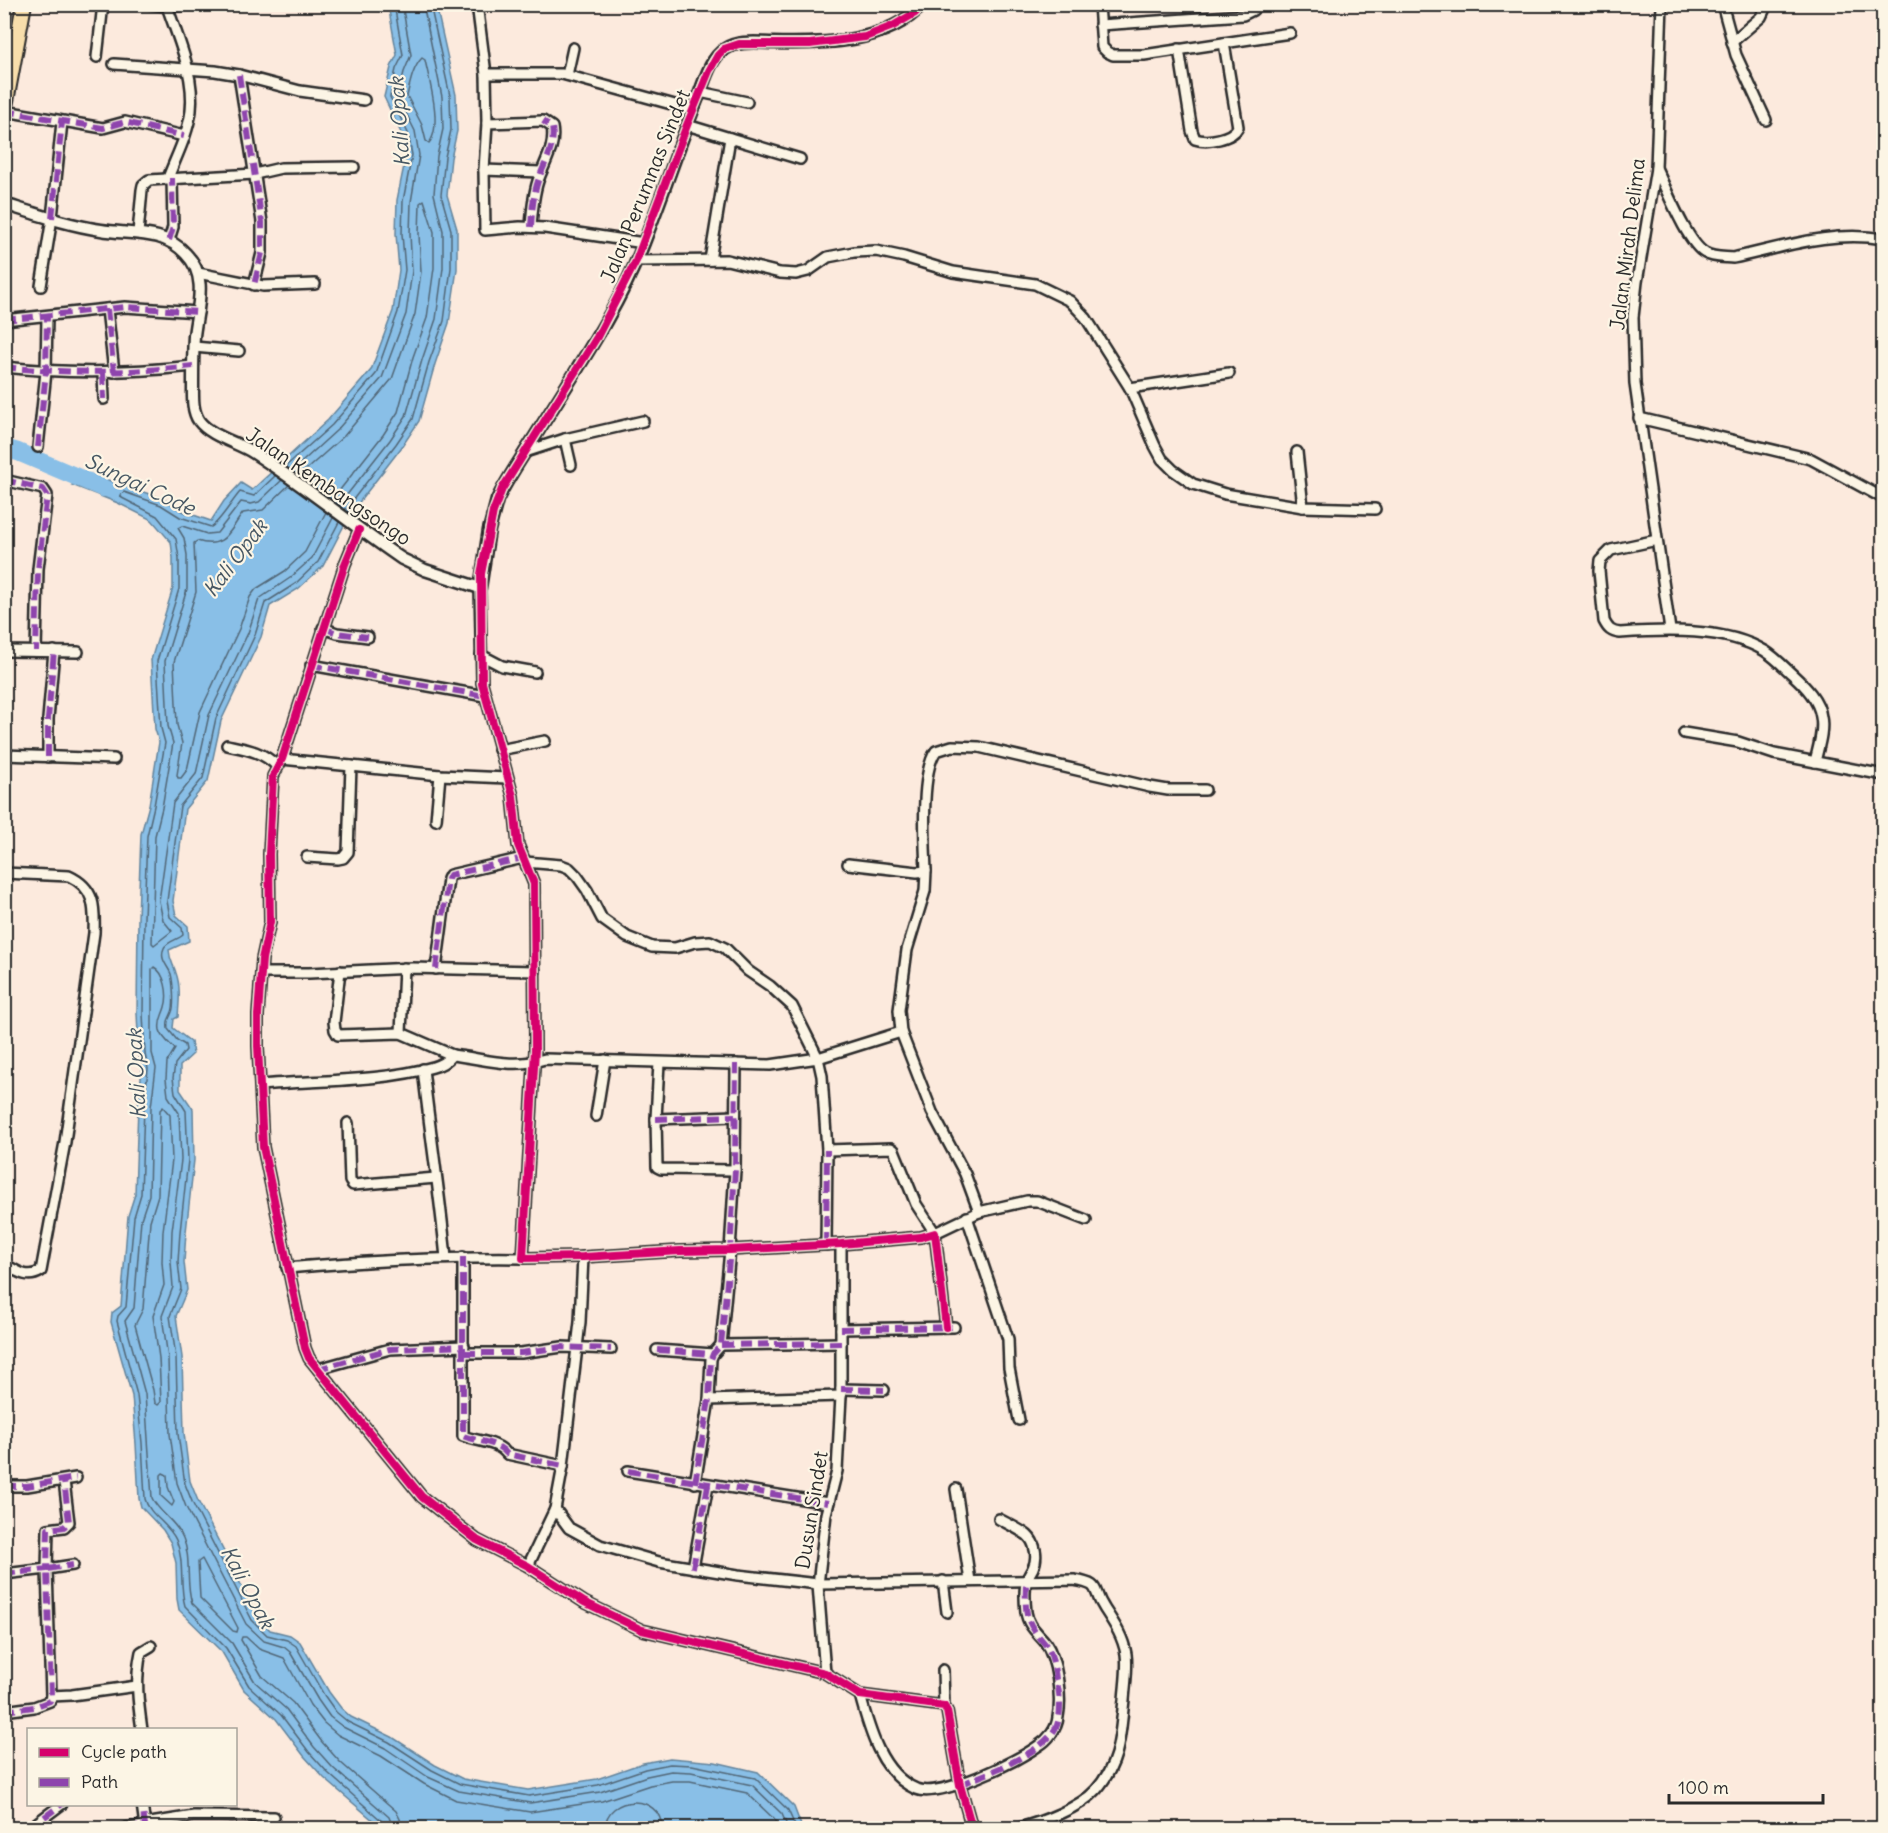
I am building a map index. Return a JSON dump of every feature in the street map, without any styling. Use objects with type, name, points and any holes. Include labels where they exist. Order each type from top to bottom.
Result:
[{"type":"main road","points":[[5,112],[24,4]]},
{"type":"street","points":[[97,57],[103,4]]},
{"type":"street","points":[[169,240],[173,227],[170,178],[191,106],[188,69],[158,5],[208,4]]},
{"type":"street","points":[[477,4],[486,74],[485,230],[531,227],[644,243]]},
{"type":"street","name":"Jalan Perumnas Sindet","points":[[480,588],[487,541],[497,500],[597,337],[636,261],[700,92],[718,55],[732,45],[747,43],[810,44],[865,37],[893,26],[915,13],[923,4]]},
{"type":"street","points":[[1099,4],[1102,47],[1113,55],[1136,56],[1290,33]]},
{"type":"street","points":[[1100,25],[1243,15],[1253,10],[1254,4]]},
{"type":"street","name":"Jalan Mirah Delima","points":[[1662,4],[1656,168],[1633,317],[1635,384],[1639,418],[1670,630]]},
{"type":"street","points":[[1722,4],[1736,55],[1766,120]]},
{"type":"street","points":[[1732,42],[1761,17],[1767,4]]},
{"type":"street","points":[[1179,49],[1192,131],[1195,139],[1201,141],[1230,136],[1238,127],[1224,43]]},
{"type":"street","points":[[567,75],[573,48]]},
{"type":"street","points":[[114,64],[239,75],[300,91],[364,100]]},
{"type":"street","points":[[486,74],[567,75],[693,110]]},
{"type":"street","points":[[239,75],[262,222],[260,268],[254,285]]},
{"type":"street","points":[[700,92],[747,102]]},
{"type":"street","points":[[5,112],[103,128],[125,122],[184,136]]},
{"type":"street","points":[[487,123],[543,121],[552,128],[554,136],[533,202],[531,227]]},
{"type":"street","points":[[41,286],[52,218],[62,122]]},
{"type":"street","points":[[687,125],[800,159]]},
{"type":"street","points":[[710,260],[730,138]]},
{"type":"street","points":[[138,233],[143,185],[149,180],[255,174],[281,168],[354,167]]},
{"type":"street","points":[[1656,168],[1687,232],[1704,253],[1733,258],[1824,237],[1856,236],[1884,239]]},
{"type":"street","points":[[484,170],[541,171]]},
{"type":"street","points":[[4,204],[101,230],[138,233],[169,240],[189,257],[198,273],[273,287],[315,284]]},
{"type":"street","points":[[636,261],[734,261],[780,273],[796,274],[808,271],[828,257],[854,252],[876,252],[904,257],[953,272],[1035,284],[1070,301],[1079,310],[1130,388],[1162,459],[1193,484],[1225,494],[1303,507],[1375,509]]},
{"type":"street","name":"Jalan Kembangsongo","points":[[198,273],[200,298],[192,366],[193,402],[200,423],[209,430],[253,452],[359,529],[413,564],[480,588]]},
{"type":"street","points":[[4,320],[107,309],[147,308],[198,312]]},
{"type":"street","points":[[107,309],[114,372]]},
{"type":"street","points":[[38,447],[46,372],[47,316]]},
{"type":"street","points":[[194,347],[239,351]]},
{"type":"street","points":[[4,367],[46,372],[103,373],[192,366]]},
{"type":"street","points":[[103,373],[104,399]]},
{"type":"street","points":[[1130,388],[1229,373]]},
{"type":"street","points":[[1639,418],[1811,459],[1883,498]]},
{"type":"street","points":[[525,452],[565,439],[643,421]]},
{"type":"street","points":[[565,439],[571,465]]},
{"type":"street","points":[[1297,453],[1303,507]]},
{"type":"street","points":[[4,480],[43,489],[47,495],[38,569],[36,651]]},
{"type":"street","points":[[359,529],[323,628],[280,763],[273,776],[272,789],[269,854],[270,922],[262,959],[258,1015],[263,1147],[304,1348],[309,1358],[422,1497],[477,1540],[528,1566],[584,1602],[642,1630],[825,1673],[860,1695],[944,1706]]},
{"type":"street","points":[[1657,540],[1611,550],[1600,561],[1604,621],[1608,628],[1620,633],[1670,630],[1707,633],[1739,641],[1764,651],[1806,687],[1821,715],[1820,738],[1815,762]]},
{"type":"street","points":[[480,588],[481,655],[485,696],[513,796],[518,845],[534,884],[534,1062],[523,1258]]},
{"type":"street","points":[[323,628],[337,633],[369,637]]},
{"type":"street","points":[[4,651],[78,652]]},
{"type":"street","points":[[48,757],[48,719],[54,651]]},
{"type":"street","points":[[481,655],[502,666],[535,672]]},
{"type":"street","points":[[311,665],[485,696]]},
{"type":"street","points":[[1684,733],[1738,742],[1774,754],[1884,775]]},
{"type":"street","points":[[499,750],[546,741]]},
{"type":"street","points":[[227,745],[250,749],[280,763],[351,766],[440,776],[507,778]]},
{"type":"street","points":[[980,1212],[965,1174],[933,1112],[901,1032],[899,1010],[907,950],[925,891],[926,801],[930,758],[936,750],[952,746],[979,747],[1150,788],[1205,790]]},
{"type":"street","points":[[4,755],[114,759]]},
{"type":"street","points":[[307,857],[338,859],[343,858],[348,852],[351,766]]},
{"type":"street","points":[[436,820],[440,776]]},
{"type":"street","points":[[436,969],[450,875],[524,860],[569,868],[587,890],[602,919],[627,937],[652,947],[675,948],[695,942],[710,941],[725,948],[748,971],[792,1006],[818,1058],[822,1076],[827,1150],[826,1245]]},
{"type":"street","points":[[848,864],[926,872]]},
{"type":"street","points":[[4,873],[69,876],[79,880],[90,893],[95,916],[65,1142],[41,1270],[36,1274],[28,1275],[4,1264]]},
{"type":"street","points":[[261,973],[404,968],[535,971]]},
{"type":"street","points":[[401,1033],[404,968]]},
{"type":"street","points":[[340,971],[334,1022],[338,1035],[401,1033],[452,1055],[503,1064],[545,1059],[770,1065],[818,1058],[901,1032]]},
{"type":"street","points":[[261,1085],[390,1075],[440,1064],[452,1055]]},
{"type":"street","points":[[596,1116],[604,1060]]},
{"type":"street","points":[[659,1063],[656,1119],[656,1165],[658,1168],[735,1170]]},
{"type":"street","points":[[695,1483],[709,1400],[713,1354],[721,1345],[735,1170],[736,1064]]},
{"type":"street","points":[[423,1069],[436,1178],[441,1199],[446,1258]]},
{"type":"street","points":[[656,1119],[735,1116]]},
{"type":"street","points":[[348,1123],[350,1181],[353,1185],[436,1178]]},
{"type":"street","points":[[827,1150],[891,1148],[894,1150],[915,1204],[934,1233],[950,1327],[841,1329]]},
{"type":"street","points":[[287,1268],[463,1257],[583,1257],[730,1250],[921,1237],[980,1212],[1027,1201],[1037,1201],[1086,1220]]},
{"type":"street","points":[[967,1217],[1008,1339],[1009,1368],[1019,1420]]},
{"type":"street","name":"Dusun Sindet","points":[[825,1673],[818,1584],[828,1503],[837,1471],[841,1392],[841,1244]]},
{"type":"street","points":[[463,1257],[463,1436],[493,1444],[502,1448],[507,1454],[563,1466]]},
{"type":"street","points":[[528,1566],[555,1509],[563,1466],[583,1257]]},
{"type":"street","points":[[721,1345],[841,1343]]},
{"type":"street","points":[[318,1369],[390,1349],[464,1349],[520,1353],[548,1348],[611,1349]]},
{"type":"street","points":[[657,1350],[713,1354]]},
{"type":"street","points":[[709,1400],[884,1390]]},
{"type":"street","points":[[628,1471],[828,1503]]},
{"type":"street","points":[[4,1486],[76,1478]]},
{"type":"street","points":[[4,1711],[47,1703],[51,1696],[48,1529],[64,1527],[69,1522],[64,1481]]},
{"type":"street","points":[[693,1568],[708,1485]]},
{"type":"street","points":[[956,1489],[970,1581]]},
{"type":"street","points":[[555,1509],[569,1528],[600,1545],[635,1556],[738,1575],[818,1584],[1074,1580],[1090,1583],[1094,1586],[1116,1627],[1126,1654],[1121,1736],[1118,1750],[1105,1778],[1084,1801],[1019,1828]]},
{"type":"street","points":[[860,1695],[868,1726],[879,1751],[900,1778],[917,1790],[927,1791],[960,1785],[1002,1767],[1039,1746],[1056,1727],[1059,1716],[1059,1691],[1051,1654],[1029,1623],[1026,1613],[1026,1581],[1036,1558],[1035,1547],[1027,1535],[999,1520]]},
{"type":"street","points":[[4,1574],[73,1565]]},
{"type":"street","points":[[943,1581],[947,1612]]},
{"type":"street","points":[[142,1728],[136,1674],[141,1652],[151,1646]]},
{"type":"street","points":[[943,1670],[944,1706],[947,1711],[960,1785],[972,1828]]},
{"type":"street","points":[[51,1696],[137,1686]]},
{"type":"street","points":[[30,1828],[59,1806]]},
{"type":"street","points":[[142,1806],[144,1826]]},
{"type":"street","points":[[210,1806],[211,1816]]},
{"type":"street","points":[[126,1828],[194,1816],[274,1817]]},
{"type":"water","name":"Kali Opak","points":[[388,5],[436,5],[456,95],[457,131],[447,195],[457,229],[457,269],[449,323],[419,421],[350,514],[323,566],[298,589],[270,606],[261,637],[221,721],[208,781],[185,809],[173,901],[176,915],[188,926],[189,941],[169,950],[179,989],[178,1017],[174,1019],[173,1028],[191,1042],[193,1054],[180,1066],[180,1090],[193,1109],[194,1160],[184,1262],[187,1290],[176,1316],[182,1357],[184,1433],[190,1481],[257,1616],[270,1630],[290,1635],[300,1642],[329,1692],[351,1717],[392,1737],[435,1765],[463,1779],[528,1790],[597,1779],[643,1763],[670,1758],[715,1762],[758,1772],[794,1807],[802,1828],[647,1828],[636,1824],[612,1828],[382,1828],[324,1778],[276,1719],[244,1690],[222,1652],[179,1610],[176,1563],[171,1543],[163,1530],[141,1507],[139,1499],[132,1396],[111,1322],[112,1313],[121,1306],[128,1216],[135,1194],[138,1106],[142,1069],[137,1013],[141,834],[149,805],[159,742],[155,729],[151,660],[173,588],[173,558],[171,542],[152,520],[118,503],[72,485],[87,473],[164,499],[182,511],[211,521],[224,501],[241,483],[252,490],[328,420],[371,370],[393,311],[399,270],[396,234],[397,200],[406,156],[402,135],[384,97],[391,67],[397,55]]},
{"type":"waterway","name":"Sungai Code","points":[[4,448],[103,488]]},
{"type":"marked path","points":[[239,75],[262,222],[262,253],[254,285]]},
{"type":"marked path","points":[[5,111],[103,128],[125,122],[184,136]]},
{"type":"marked path","points":[[531,227],[536,187],[549,155],[553,134],[552,127],[543,121]]},
{"type":"marked path","points":[[52,218],[62,122]]},
{"type":"marked path","points":[[169,240],[173,227],[172,178]]},
{"type":"marked path","points":[[4,320],[125,307],[198,312]]},
{"type":"marked path","points":[[107,309],[114,372]]},
{"type":"marked path","points":[[38,447],[46,372],[47,316]]},
{"type":"marked path","points":[[4,367],[98,372],[193,366]]},
{"type":"marked path","points":[[103,373],[104,399]]},
{"type":"marked path","points":[[4,480],[43,489],[47,495],[38,569],[36,651]]},
{"type":"marked path","points":[[323,628],[337,633],[368,637]]},
{"type":"marked path","points":[[48,757],[48,719],[54,651]]},
{"type":"marked path","points":[[311,665],[485,696]]},
{"type":"marked path","points":[[436,969],[450,875],[523,858]]},
{"type":"marked path","points":[[695,1483],[709,1400],[711,1359],[721,1345],[735,1170],[736,1064]]},
{"type":"marked path","points":[[656,1119],[735,1116]]},
{"type":"marked path","points":[[826,1245],[827,1150]]},
{"type":"marked path","points":[[463,1257],[463,1436],[493,1444],[507,1454],[563,1466]]},
{"type":"marked path","points":[[841,1329],[952,1327]]},
{"type":"marked path","points":[[721,1345],[841,1343]]},
{"type":"marked path","points":[[318,1369],[390,1349],[464,1346]]},
{"type":"marked path","points":[[464,1353],[521,1353],[562,1347],[611,1349]]},
{"type":"marked path","points":[[657,1350],[713,1354]]},
{"type":"marked path","points":[[841,1389],[884,1390]]},
{"type":"marked path","points":[[628,1471],[828,1503]]},
{"type":"marked path","points":[[4,1486],[27,1486],[76,1478]]},
{"type":"marked path","points":[[4,1574],[47,1569],[48,1529],[64,1527],[69,1522],[64,1481]]},
{"type":"marked path","points":[[693,1568],[708,1485]]},
{"type":"marked path","points":[[4,1711],[34,1707],[50,1701],[47,1569],[73,1565]]},
{"type":"marked path","points":[[960,1785],[1029,1753],[1051,1735],[1057,1725],[1060,1702],[1054,1665],[1048,1649],[1030,1624],[1026,1606],[1026,1581]]},
{"type":"marked path","points":[[30,1828],[59,1806]]},
{"type":"marked path","points":[[126,1828],[145,1826],[142,1806]]},
{"type":"cycle path","points":[[923,4],[915,13],[893,26],[865,37],[810,44],[739,44],[724,49],[718,55],[687,125],[636,261],[597,337],[502,489],[493,512],[481,574],[482,683],[513,796],[518,845],[534,884],[535,1050],[523,1258],[841,1244],[921,1237],[935,1233],[946,1327]]},
{"type":"cycle path","points":[[359,530],[345,564],[282,759],[273,776],[269,854],[270,922],[262,959],[258,1015],[263,1147],[309,1358],[422,1497],[477,1540],[528,1566],[584,1602],[642,1630],[825,1673],[860,1695],[944,1706],[947,1711],[960,1785],[972,1828]]}]
